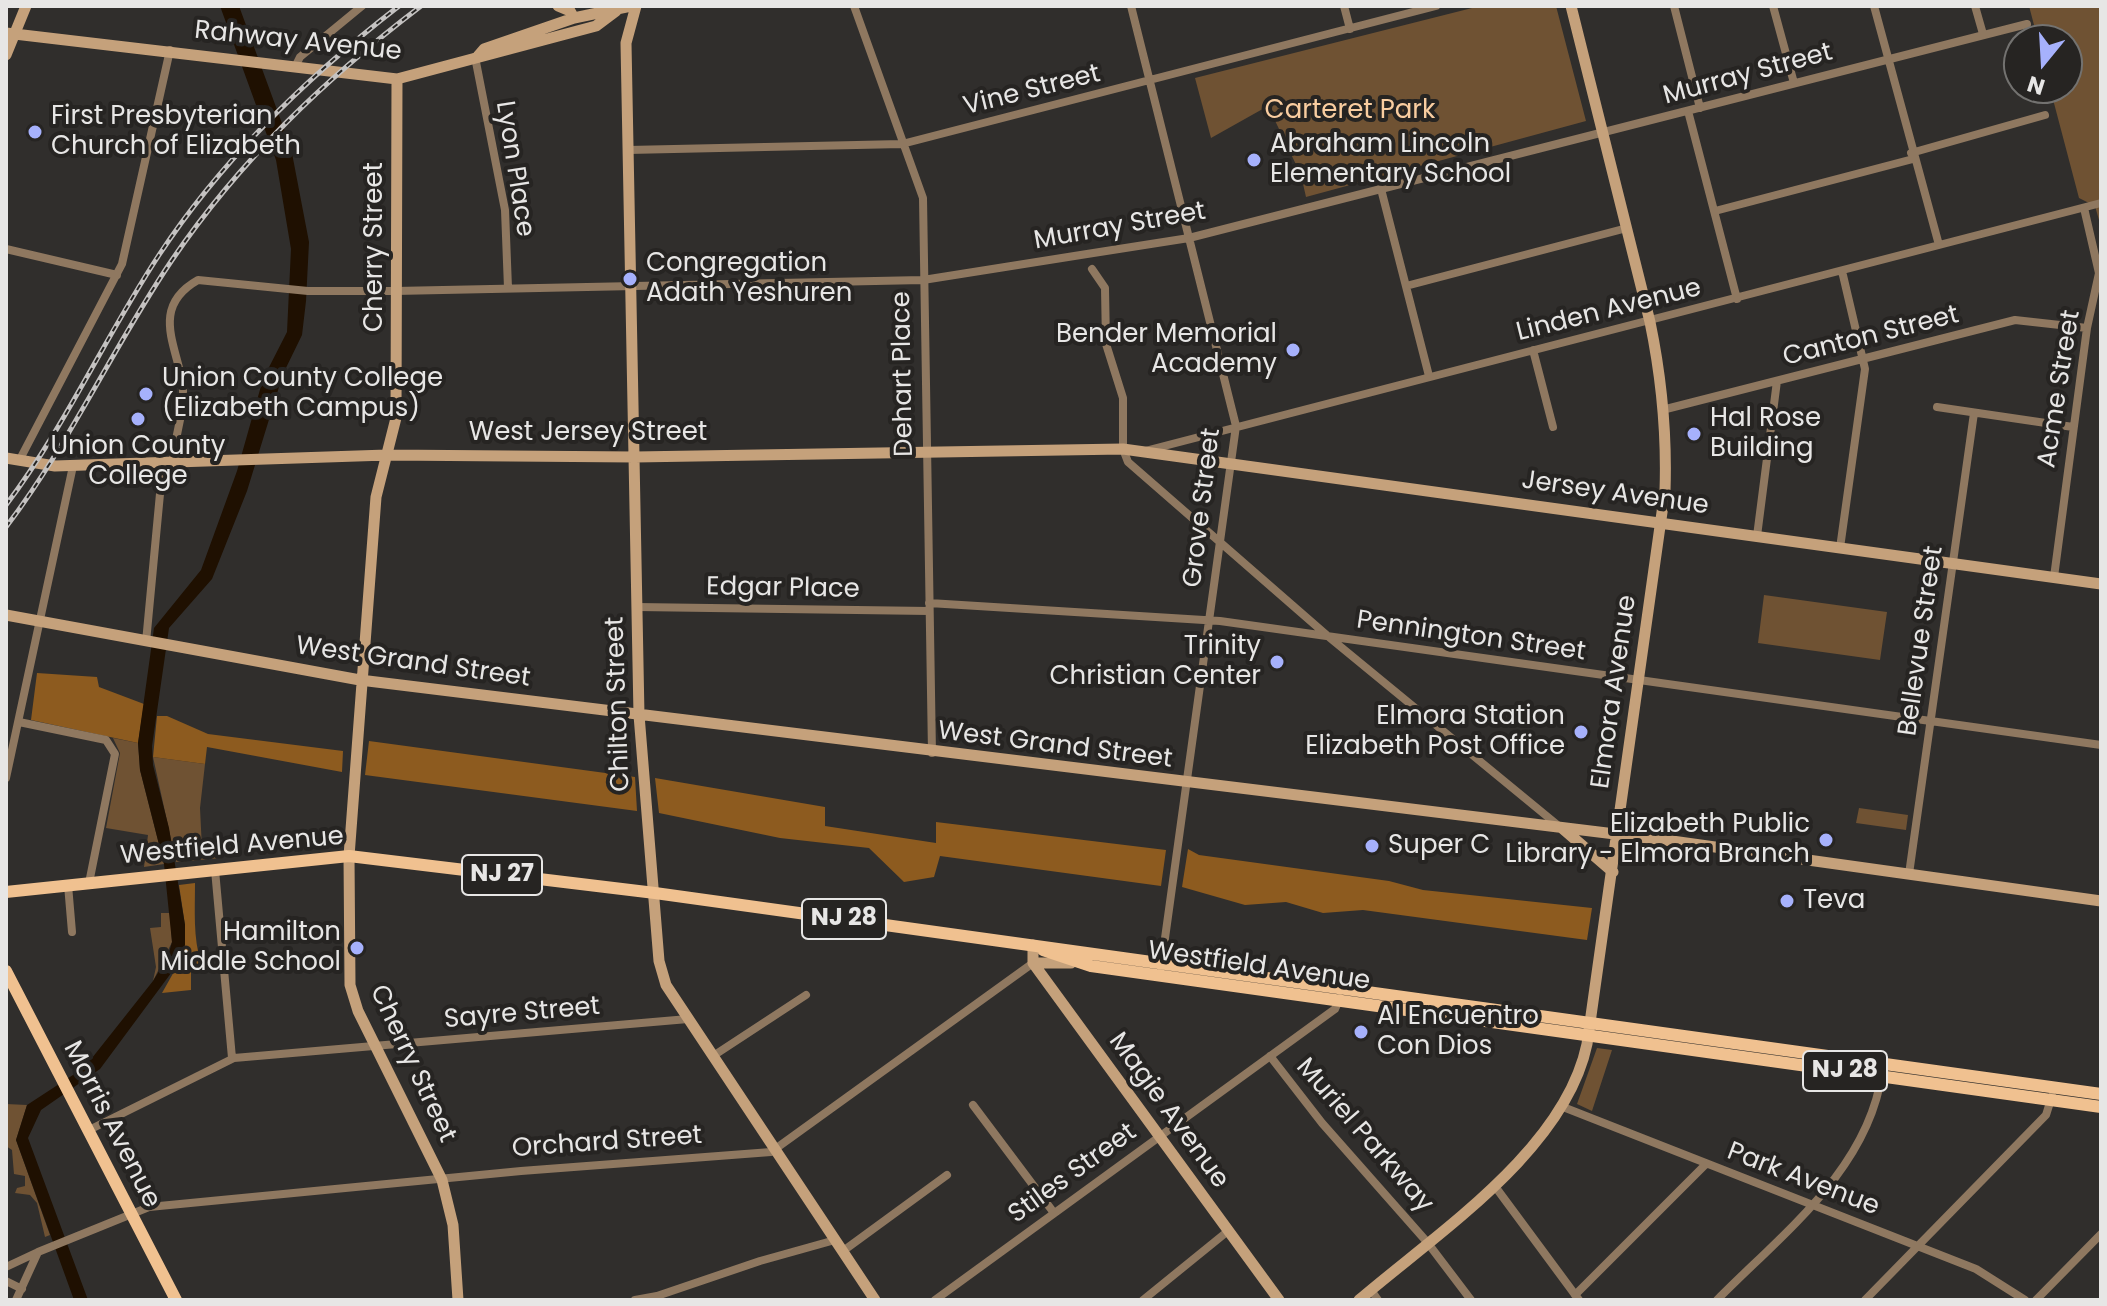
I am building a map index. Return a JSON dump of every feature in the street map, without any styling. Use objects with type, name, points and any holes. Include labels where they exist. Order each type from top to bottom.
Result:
[{"type":"main road","name":"Westfield Avenue","points":[[6,892],[349,856],[655,893],[1033,945],[1160,970],[2052,1094],[2101,1107]]},
{"type":"main road","name":"Westfield Avenue","points":[[1033,945],[1064,960],[1091,966],[1160,970]]},
{"type":"main road","name":"Morris Avenue","points":[[6,971],[176,1300]]},
{"type":"main road","name":"Westfield Avenue","points":[[2052,1094],[2101,1094]]},
{"type":"street","points":[[6,54],[11,33],[26,6]]},
{"type":"street","points":[[296,65],[300,57],[362,6]]},
{"type":"street","points":[[538,43],[570,26],[574,18],[570,11],[558,6]]},
{"type":"street","name":"Rahway Avenue","points":[[476,56],[484,49],[574,18],[633,6]]},
{"type":"street","name":"Chilton Street","points":[[633,6],[626,42],[639,715],[662,975],[875,1300]]},
{"type":"street","name":"Dehart Place","points":[[854,6],[923,198],[932,753]]},
{"type":"street","name":"Grove Street","points":[[1131,6],[1236,426],[1160,970]]},
{"type":"street","points":[[1344,6],[1350,29]]},
{"type":"street","name":"Vine Street","points":[[628,150],[902,144],[1436,6]]},
{"type":"street","name":"Elmora Avenue","points":[[1359,1300],[1374,1295],[1427,1242],[1534,1147],[1563,1107],[1579,1074],[1590,1029],[1665,491],[1666,409],[1650,322],[1571,6]]},
{"type":"street","points":[[1674,6],[1700,108]]},
{"type":"street","points":[[1773,6],[1794,83]]},
{"type":"street","points":[[1874,6],[1912,156],[1939,245]]},
{"type":"street","points":[[1975,6],[1983,34]]},
{"type":"street","name":"Rahway Avenue","points":[[11,33],[270,61],[397,79],[596,26],[616,11]]},
{"type":"street","name":"Chilton Street","points":[[616,11],[626,42]]},
{"type":"street","name":"Murray Street","points":[[168,461],[183,399],[181,371],[170,347],[170,320],[179,294],[196,281],[308,291],[395,291],[923,280],[1189,238],[2003,29]]},
{"type":"street","points":[[19,461],[117,275],[170,50]]},
{"type":"street","name":"Lyon Place","points":[[476,56],[505,210],[508,288]]},
{"type":"street","name":"Cherry Street","points":[[397,79],[396,418],[376,497],[360,680],[349,856],[350,985],[376,1047],[442,1180],[453,1225],[458,1300]]},
{"type":"street","points":[[1688,111],[1737,299]]},
{"type":"street","points":[[1715,211],[2045,115]]},
{"type":"street","points":[[1381,189],[1429,376]]},
{"type":"street","name":"Linden Avenue","points":[[1144,451],[2101,203]]},
{"type":"street","name":"Acme Street","points":[[2054,577],[2087,328],[2097,308],[2099,273],[2084,208]]},
{"type":"street","points":[[1406,286],[1627,228]]},
{"type":"street","points":[[6,249],[117,275]]},
{"type":"street","points":[[1092,269],[1105,288],[1106,344],[1123,398],[1123,449],[1133,467],[1330,638],[1613,872]]},
{"type":"street","points":[[1840,548],[1864,359],[1842,271]]},
{"type":"street","name":"Canton Street","points":[[1666,409],[2015,320],[2087,328]]},
{"type":"street","points":[[1533,350],[1553,427]]},
{"type":"street","points":[[1757,536],[1777,381]]},
{"type":"street","points":[[1937,407],[2073,427]]},
{"type":"street","name":"Bellevue Street","points":[[1909,874],[1974,413]]},
{"type":"street","name":"West Jersey Street","points":[[6,458],[73,466],[387,455],[635,457],[1123,449]]},
{"type":"street","name":"Jersey Avenue","points":[[1123,449],[2101,584]]},
{"type":"street","points":[[149,643],[168,461]]},
{"type":"street","points":[[6,778],[10,742],[19,722],[73,466]]},
{"type":"street","name":"Edgar Place","points":[[637,607],[929,607]]},
{"type":"street","name":"Pennington Street","points":[[929,607],[1208,620],[2101,745]]},
{"type":"street","name":"West Grand Street","points":[[6,615],[360,680],[932,753],[1618,835],[2101,901]]},
{"type":"street","points":[[19,722],[106,740],[115,754],[89,883]]},
{"type":"street","points":[[215,870],[232,1058]]},
{"type":"street","points":[[68,885],[72,932]]},
{"type":"street","points":[[1033,945],[1033,963]]},
{"type":"street","points":[[775,1150],[1033,963],[1046,961],[1091,966]]},
{"type":"street","name":"Magie Avenue","points":[[1033,963],[1279,1300]]},
{"type":"street","points":[[713,1056],[806,995]]},
{"type":"street","name":"Stiles Street","points":[[935,1300],[1335,1009],[1341,995]]},
{"type":"street","name":"Sayre Street","points":[[89,1130],[232,1058],[688,1019]]},
{"type":"street","name":"Muriel Parkway","points":[[1270,1056],[1322,1123],[1427,1242],[1471,1300]]},
{"type":"street","points":[[1717,1300],[1839,1175],[1856,1149],[1873,1112],[1882,1070]]},
{"type":"street","points":[[1865,1300],[2046,1115],[2052,1094]]},
{"type":"street","points":[[973,1105],[1054,1213]]},
{"type":"street","name":"Park Avenue","points":[[1563,1107],[1985,1273],[2025,1300]]},
{"type":"street","name":"Orchard Street","points":[[6,1267],[49,1245],[131,1212],[164,1205],[775,1150]]},
{"type":"street","points":[[1494,1185],[1577,1298],[1706,1164]]},
{"type":"street","points":[[843,1251],[947,1175]]},
{"type":"street","points":[[1143,1300],[1228,1231]]},
{"type":"street","points":[[2036,1300],[2101,1234]]},
{"type":"street","points":[[635,1300],[657,1296],[835,1240]]},
{"type":"street","points":[[16,1300],[38,1252]]},
{"type":"street","points":[[6,1281],[22,1289]]},
{"type":"green space","name":"Carteret Park","points":[[1480,6],[1556,6],[1586,121],[1306,197],[1301,175],[1268,106],[1211,138],[1195,78]]},
{"type":"green space","points":[[2029,6],[2101,6],[2101,227],[2095,206],[2079,198],[2054,104],[2083,104],[2083,24],[2034,24]]},
{"type":"green space","points":[[1764,595],[1887,612],[1880,660],[1758,643]]},
{"type":"green space","points":[[113,738],[138,743],[140,770],[164,864],[144,867],[148,835],[106,828],[120,753]]},
{"type":"green space","points":[[153,757],[205,764],[200,808],[202,849],[223,851],[222,858],[176,862]]},
{"type":"green space","points":[[1859,808],[1908,815],[1906,830],[1856,823]]},
{"type":"green space","points":[[161,913],[170,913],[172,942],[153,981],[156,967],[150,928],[161,927]]},
{"type":"green space","points":[[1597,1048],[1612,1050],[1592,1111],[1577,1104]]},
{"type":"green space","points":[[6,1104],[27,1105],[16,1140],[50,1235],[45,1237],[37,1203],[30,1195],[15,1193],[17,1188],[25,1186],[25,1176],[14,1174],[12,1150],[6,1146]]},
{"type":"shaded area","points":[[220,6],[239,6],[291,148],[309,242],[306,301],[302,335],[283,374],[247,491],[212,579],[169,628],[152,746],[153,765],[169,828],[185,925],[185,945],[180,961],[100,1069],[41,1110],[28,1138],[88,1300],[74,1300],[16,1140],[27,1105],[76,1073],[92,1058],[153,981],[168,956],[172,942],[164,864],[140,770],[138,743],[154,628],[201,570],[237,471],[263,379],[287,332],[291,249],[276,160]]},
{"type":"shaded area","points":[[37,673],[97,677],[99,687],[144,704],[138,743],[31,720]]},
{"type":"shaded area","points":[[157,716],[167,716],[208,734],[343,751],[342,772],[207,747],[205,764],[153,757]]},
{"type":"shaded area","points":[[369,741],[635,777],[637,811],[365,775]]},
{"type":"shaded area","points":[[655,778],[825,807],[825,826],[936,843],[936,822],[1166,850],[1161,886],[940,856],[934,877],[904,882],[869,848],[780,838],[659,813]]},
{"type":"shaded area","points":[[1188,849],[1199,855],[1389,881],[1423,890],[1592,908],[1587,940],[1363,910],[1323,913],[1286,902],[1245,905],[1182,887]]},
{"type":"shaded area","points":[[195,883],[196,934],[201,963],[191,969],[191,990],[162,993],[180,961],[185,925],[179,885]]},
{"type":"railway","points":[[6,505],[47,445],[159,255],[184,219],[268,121],[332,61],[399,6]]},
{"type":"railway","points":[[6,527],[51,462],[130,327],[198,223],[286,123],[351,62],[421,6]]},
{"type":"place","name":"First Presbyterian Church of Elizabeth","points":[[35,132]]},
{"type":"place","name":"Abraham Lincoln Elementary School","points":[[1254,160]]},
{"type":"place","name":"Congregation Adath Yeshuren","points":[[630,279]]},
{"type":"place","name":"Bender Memorial Academy","points":[[1293,350]]},
{"type":"place","name":"Union County College (Elizabeth Campus)","points":[[146,394]]},
{"type":"place","name":"Union County College","points":[[138,419]]},
{"type":"place","name":"Hal Rose Building","points":[[1694,434]]},
{"type":"place","name":"Trinity Christian Center","points":[[1277,662]]},
{"type":"place","name":"Elmora Station Elizabeth Post Office","points":[[1581,732]]},
{"type":"place","name":"Elizabeth Public Library - Elmora Branch","points":[[1826,840]]},
{"type":"place","name":"Super C","points":[[1372,846]]},
{"type":"place","name":"Teva","points":[[1787,901]]},
{"type":"place","name":"Hamilton Middle School","points":[[357,948]]},
{"type":"place","name":"Al Encuentro Con Dios","points":[[1361,1032]]}]
